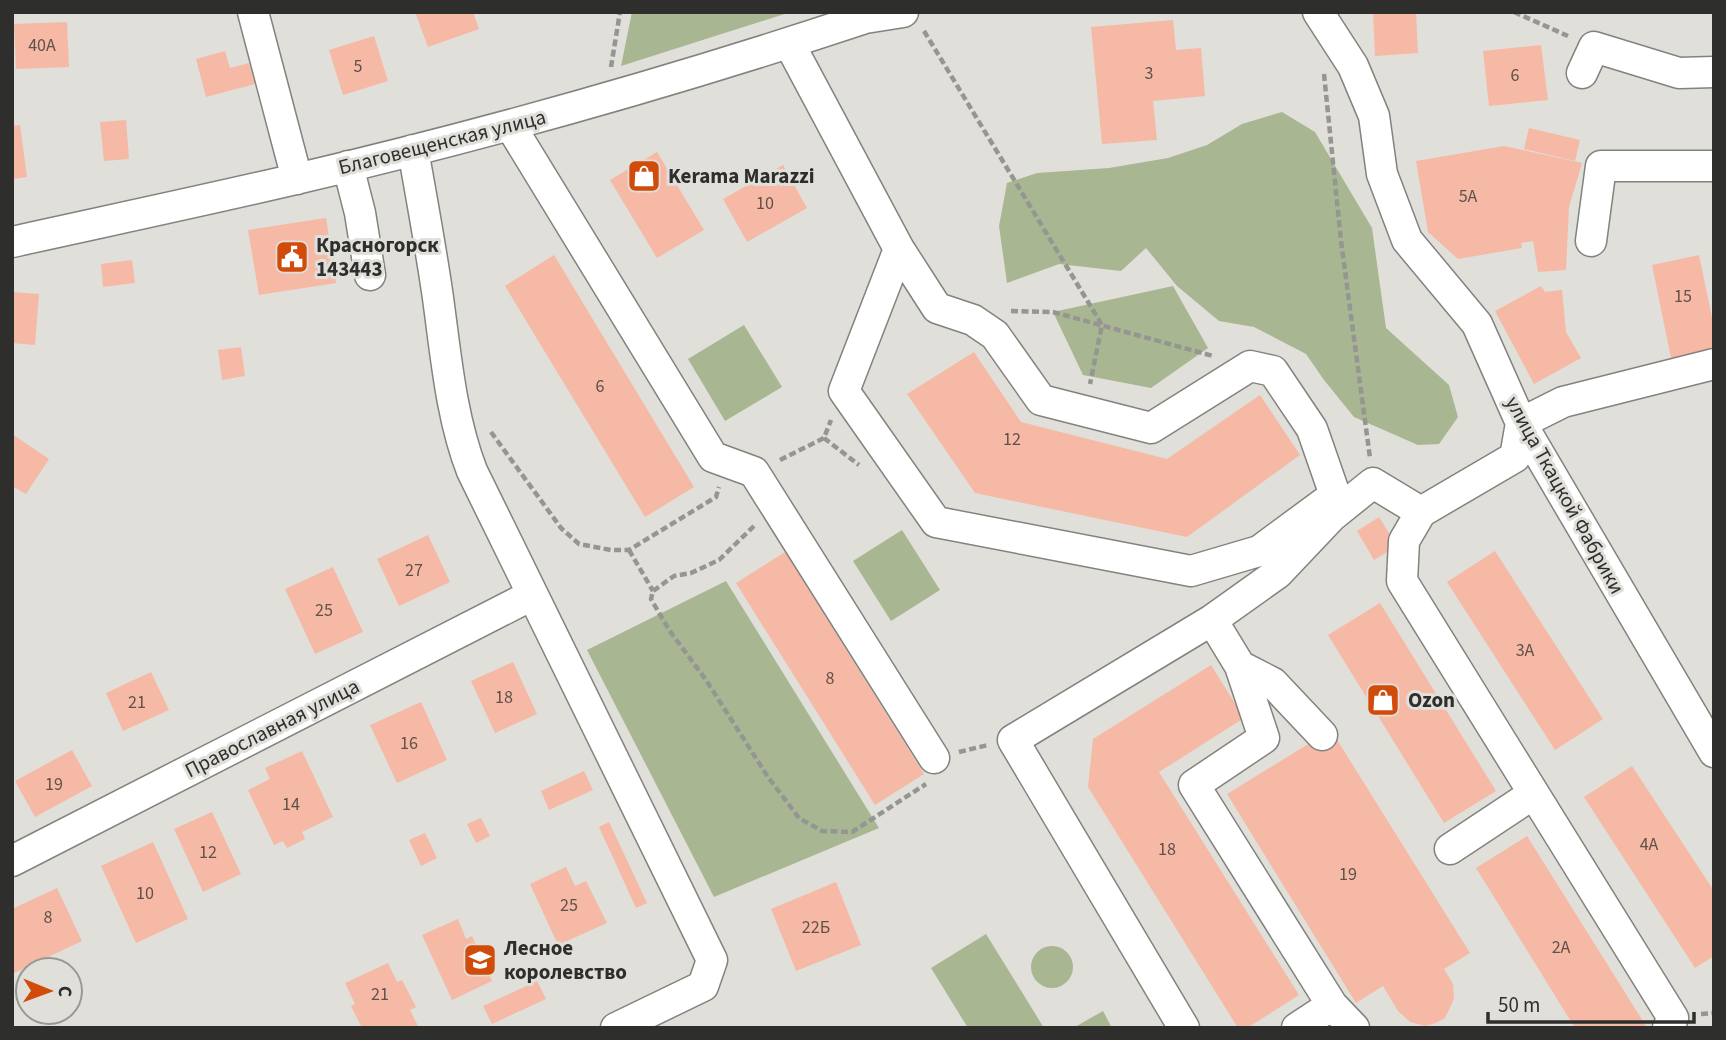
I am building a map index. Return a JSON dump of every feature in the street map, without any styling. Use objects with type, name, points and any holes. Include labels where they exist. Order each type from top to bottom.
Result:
[{"type":"street","points":[[253,12],[297,179]]},
{"type":"street","name":"Благовещенская улица","points":[[12,242],[297,179],[510,125],[789,43],[862,15],[911,18]]},
{"type":"street","name":"улица Ткацкой Фабрики","points":[[1323,18],[1353,66],[1374,116],[1382,174],[1407,240],[1477,324],[1521,423],[1705,715],[1714,752]]},
{"type":"street","points":[[789,43],[899,249],[937,308],[973,320],[995,335],[1041,400],[1151,429],[1250,366],[1273,371],[1312,429],[1333,505]]},
{"type":"street","points":[[1588,60],[1679,73],[1714,72]]},
{"type":"street","points":[[510,125],[713,457],[754,472],[934,758]]},
{"type":"street","points":[[413,150],[433,257],[449,379],[461,443],[532,595],[712,960],[703,986],[616,1028]]},
{"type":"street","points":[[348,166],[370,275]]},
{"type":"street","points":[[1591,241],[1601,166],[1714,166]]},
{"type":"street","points":[[899,249],[844,391],[936,522],[1191,571],[1259,551],[1373,483],[1421,512]]},
{"type":"street","points":[[1668,1028],[1673,1018],[1402,581],[1404,541],[1421,512],[1515,457],[1521,423],[1563,402],[1714,363]]},
{"type":"street","points":[[1184,1028],[1013,740],[1212,620],[1278,573],[1333,505]]},
{"type":"street","name":"Православная улица","points":[[12,860],[532,595]]},
{"type":"street","points":[[1212,620],[1240,666],[1264,738],[1194,785],[1332,1004],[1354,1028]]},
{"type":"street","points":[[1240,666],[1273,682],[1322,735]]},
{"type":"street","points":[[1450,849],[1533,794]]},
{"type":"street","points":[[1297,1028],[1332,1004]]},
{"type":"path","points":[[611,70],[620,12]]},
{"type":"path","points":[[1514,12],[1588,60]]},
{"type":"path","points":[[911,18],[1102,325],[1084,411]]},
{"type":"path","points":[[1323,18],[1322,61],[1341,241],[1373,483]]},
{"type":"path","points":[[1002,310],[1053,312],[1250,366]]},
{"type":"path","points":[[459,431],[478,428],[491,432],[561,527],[579,544],[611,550],[629,550],[716,497],[729,463]]},
{"type":"path","points":[[785,457],[824,438]]},
{"type":"path","points":[[775,505],[719,560],[691,573],[674,576],[653,591],[651,599],[768,777],[799,818],[822,831],[852,832],[937,776],[934,758],[1013,740]]},
{"type":"path","points":[[629,550],[653,591]]},
{"type":"green space","points":[[632,12],[791,12],[621,66]]},
{"type":"green space","points":[[1282,112],[1315,132],[1372,228],[1386,328],[1449,385],[1458,417],[1439,444],[1418,445],[1354,417],[1306,354],[1254,327],[1219,321],[1177,286],[1146,248],[1121,271],[1059,264],[1007,283],[999,226],[1007,183],[1037,173],[1109,168],[1168,158],[1207,145],[1242,124]]},
{"type":"green space","points":[[1173,286],[1208,348],[1151,388],[1083,375],[1053,312]]},
{"type":"green space","points":[[744,325],[782,387],[725,421],[688,359]]},
{"type":"green space","points":[[902,530],[940,590],[891,621],[853,561]]},
{"type":"green space","points":[[726,581],[879,828],[714,897],[587,650]]},
{"type":"green space","points":[[986,934],[1044,1028],[968,1028],[931,968]]},
{"type":"green space","points":[[1052,946],[1067,952],[1073,967],[1067,982],[1052,988],[1037,982],[1031,967],[1037,952]]},
{"type":"green space","points":[[1103,1011],[1112,1028],[1073,1028]]},
{"type":"building","points":[[415,12],[473,12],[479,29],[428,47]]},
{"type":"building","points":[[1373,12],[1416,12],[1418,53],[1375,56]]},
{"type":"building","points":[[1173,20],[1176,50],[1201,48],[1205,96],[1153,101],[1157,140],[1102,144],[1091,27]]},
{"type":"building","points":[[67,22],[69,67],[16,69],[14,24]]},
{"type":"building","points":[[374,36],[388,81],[343,95],[329,50]]},
{"type":"building","points":[[1541,45],[1548,100],[1489,106],[1483,51]]},
{"type":"building","points":[[225,51],[230,68],[249,63],[255,84],[206,97],[196,59]]},
{"type":"building","points":[[126,120],[129,159],[104,161],[100,122]]},
{"type":"building","points":[[20,125],[27,177],[12,179],[12,126]]},
{"type":"building","points":[[1529,128],[1580,140],[1575,161],[1524,149]]},
{"type":"building","points":[[1504,146],[1582,163],[1569,207],[1566,270],[1538,272],[1533,241],[1521,243],[1522,248],[1458,259],[1428,232],[1416,161]]},
{"type":"building","points":[[657,152],[704,230],[657,258],[610,180]]},
{"type":"building","points":[[783,165],[807,208],[747,242],[723,199]]},
{"type":"building","name":"Красногорск 143443","points":[[326,218],[336,283],[259,295],[248,230]]},
{"type":"building","points":[[554,255],[694,487],[645,517],[505,286]]},
{"type":"building","points":[[1699,255],[1714,327],[1714,355],[1672,363],[1652,265]]},
{"type":"building","points":[[132,260],[135,283],[103,287],[101,264]]},
{"type":"building","points":[[1541,286],[1545,292],[1562,290],[1566,332],[1581,358],[1534,384],[1495,311]]},
{"type":"building","points":[[12,292],[39,294],[35,345],[12,343]]},
{"type":"building","points":[[241,347],[245,376],[222,380],[218,350]]},
{"type":"building","points":[[974,352],[1021,422],[1167,459],[1260,395],[1300,455],[1187,537],[975,493],[907,394]]},
{"type":"building","points":[[12,434],[49,459],[26,494],[12,486]]},
{"type":"building","points":[[1379,517],[1397,546],[1374,560],[1357,531]]},
{"type":"building","points":[[428,535],[450,582],[399,606],[377,559]]},
{"type":"building","points":[[1495,551],[1603,719],[1555,750],[1447,582]]},
{"type":"building","points":[[785,552],[924,774],[875,805],[736,583]]},
{"type":"building","points":[[333,567],[363,632],[315,654],[285,589]]},
{"type":"building","points":[[1380,603],[1496,791],[1444,823],[1328,635]]},
{"type":"building","points":[[513,662],[537,714],[495,733],[471,681]]},
{"type":"building","points":[[1211,665],[1244,718],[1159,772],[1299,995],[1247,1028],[1238,1028],[1088,787],[1093,739]]},
{"type":"building","points":[[151,672],[169,710],[123,731],[106,693]]},
{"type":"building","points":[[421,702],[447,760],[397,783],[370,725]]},
{"type":"building","points":[[1331,730],[1470,953],[1444,969],[1453,984],[1454,999],[1445,1018],[1436,1023],[1425,1026],[1410,1022],[1398,1011],[1383,986],[1356,1003],[1227,794]]},
{"type":"building","points":[[72,750],[92,786],[35,817],[15,781]]},
{"type":"building","points":[[302,751],[333,817],[302,832],[305,839],[287,848],[283,841],[274,845],[248,790],[270,779],[265,768]]},
{"type":"building","points":[[1632,766],[1714,891],[1714,956],[1695,968],[1584,797]]},
{"type":"building","points":[[584,771],[593,790],[549,810],[541,791]]},
{"type":"building","points":[[212,812],[241,874],[203,892],[174,829]]},
{"type":"building","points":[[481,818],[490,836],[476,843],[467,824]]},
{"type":"building","points":[[609,822],[647,903],[636,908],[599,827]]},
{"type":"building","points":[[425,833],[437,858],[421,866],[409,840]]},
{"type":"building","points":[[1527,836],[1646,1026],[1643,1028],[1575,1028],[1476,868]]},
{"type":"building","points":[[153,842],[188,919],[136,943],[101,866]]},
{"type":"building","points":[[566,867],[575,886],[586,881],[607,923],[558,945],[530,884]]},
{"type":"building","points":[[836,882],[861,945],[796,971],[771,909]]},
{"type":"building","points":[[57,888],[82,941],[50,956],[14,956],[12,974],[12,909]]},
{"type":"building","points":[[458,919],[466,939],[472,936],[492,981],[452,1000],[422,935]]},
{"type":"building","points":[[388,963],[397,982],[402,980],[416,1007],[410,1010],[419,1028],[362,1028],[351,1006],[355,1004],[345,983]]},
{"type":"building","points":[[537,981],[546,999],[492,1024],[483,1006]]},
{"type":"place","name":"Kerama Marazzi","points":[[644,176]]},
{"type":"place","name":"Красногорск 143443","points":[[292,257]]},
{"type":"place","name":"Ozon","points":[[1383,700]]},
{"type":"place","name":"Лесное королевство","points":[[480,960]]}]
